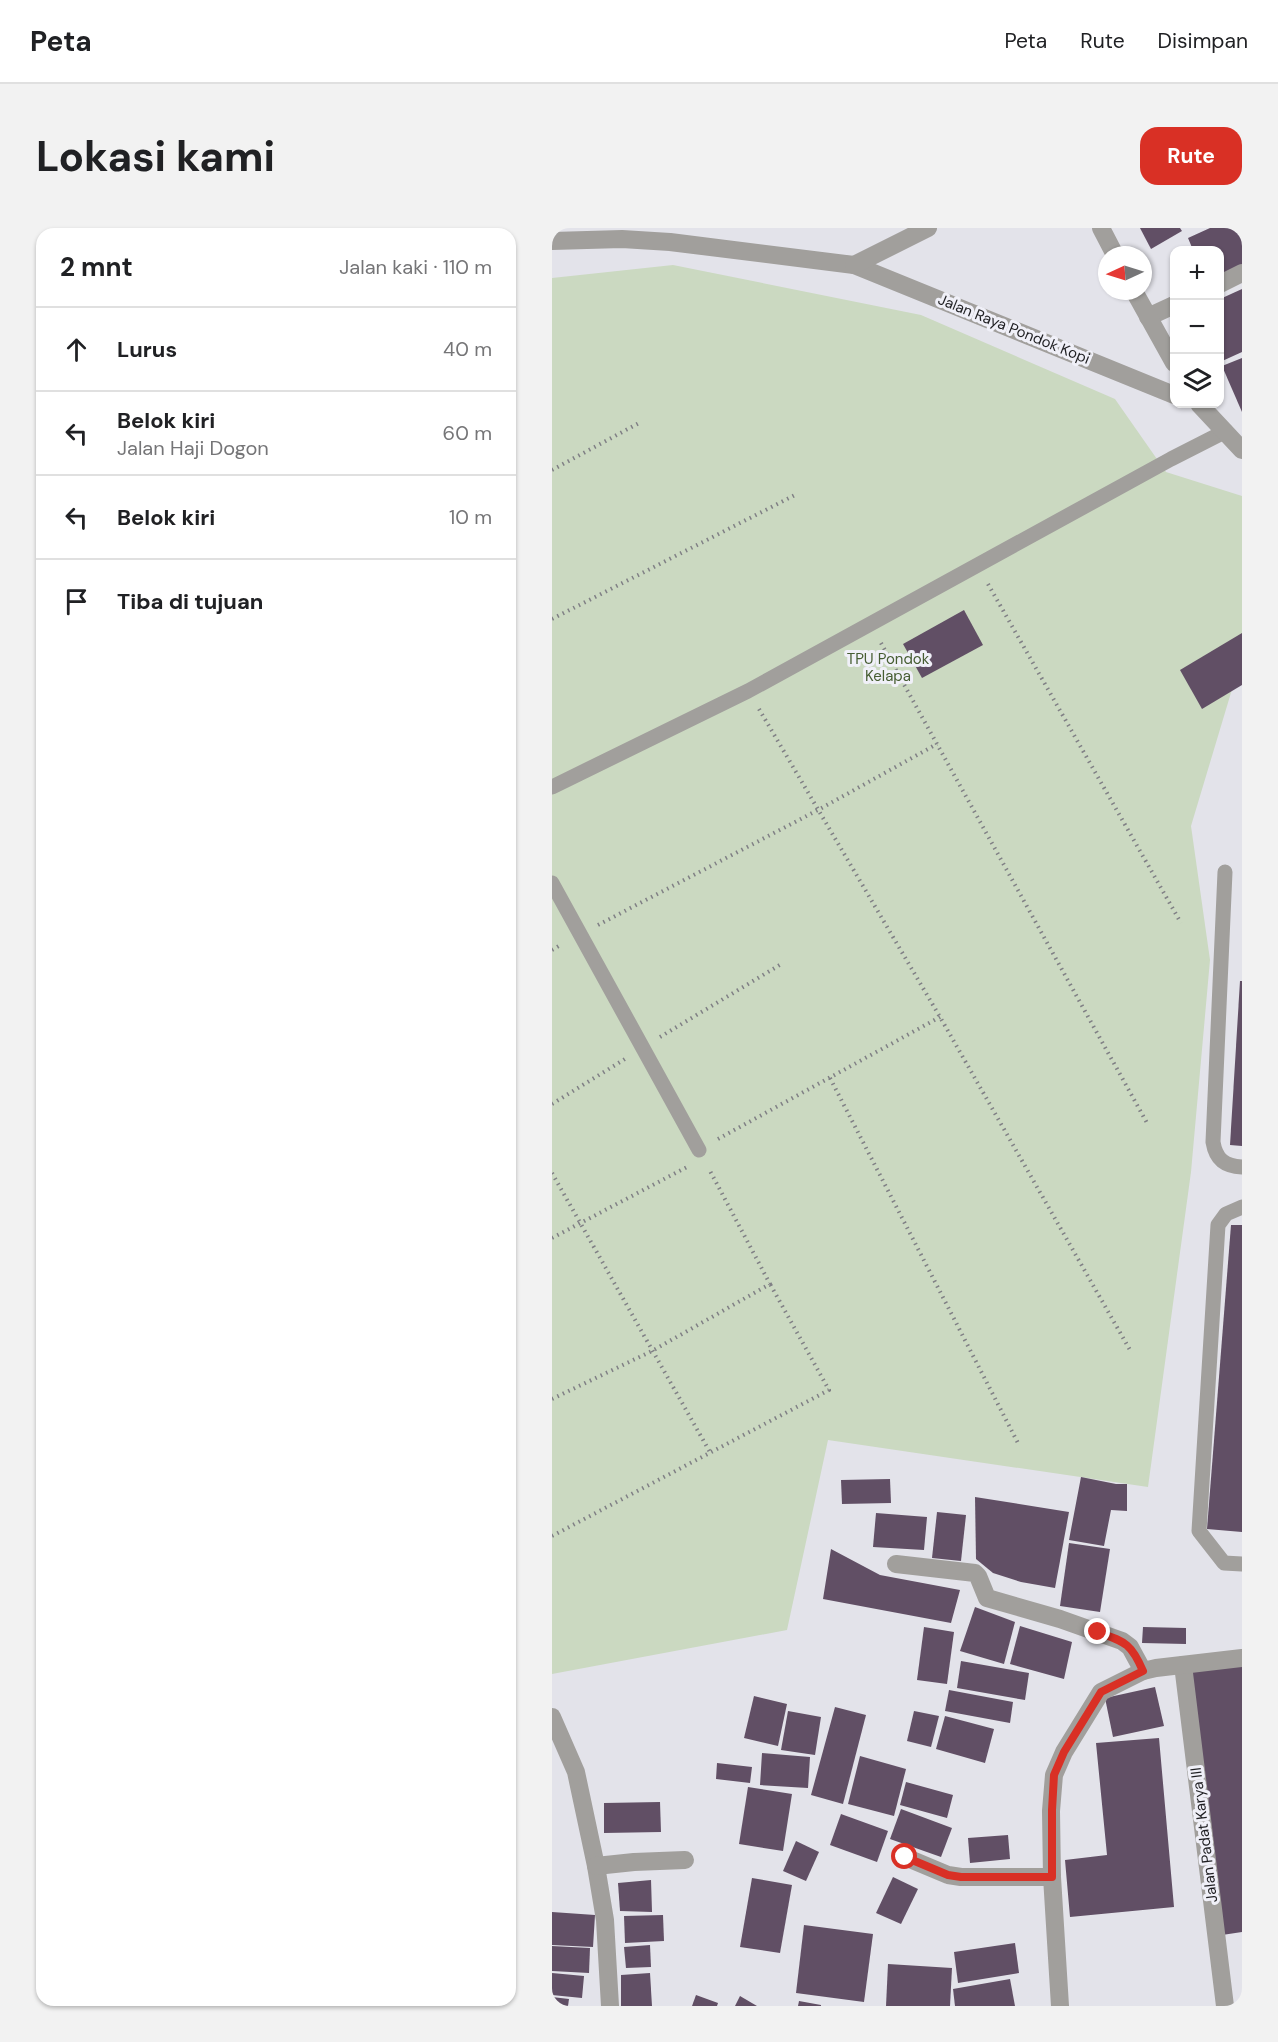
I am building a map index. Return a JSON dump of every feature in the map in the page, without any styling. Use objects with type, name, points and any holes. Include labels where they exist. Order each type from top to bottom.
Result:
[{"type":"street","points":[[854,265],[928,228]]},
{"type":"street","points":[[1101,228],[1110,246]]},
{"type":"street","name":"Jalan Raya Pondok Kopi","points":[[552,241],[622,239],[670,242],[854,265],[1170,393]]},
{"type":"street","points":[[1224,282],[1242,273]]},
{"type":"street","points":[[1139,300],[1170,356]]},
{"type":"street","points":[[1148,317],[1170,307]]},
{"type":"street","points":[[1202,408],[1242,450]]},
{"type":"street","points":[[896,1564],[975,1573],[987,1598],[1060,1619],[1122,1641],[1130,1647],[1143,1671]]},
{"type":"street","points":[[1060,2006],[1052,1877],[1052,1810],[1054,1775],[1061,1760],[1101,1692],[1143,1671],[1242,1658]]},
{"type":"street","name":"Jalan Padat Karya III","points":[[1183,1665],[1225,2006]]},
{"type":"street","points":[[552,1717],[576,1772],[596,1866],[605,1920],[610,2006]]},
{"type":"street","points":[[905,1857],[948,1875],[961,1877],[1052,1877]]},
{"type":"street","points":[[596,1866],[685,1860]]},
{"type":"lane","points":[[552,787],[748,691],[1226,431]]},
{"type":"lane","points":[[1225,872],[1213,1142],[1221,1162],[1228,1166],[1242,1167]]},
{"type":"lane","points":[[552,883],[701,1154]]},
{"type":"lane","points":[[1242,1207],[1226,1214],[1218,1225],[1199,1532],[1224,1563],[1242,1564]]},
{"type":"path","points":[[552,470],[639,423]]},
{"type":"path","points":[[552,619],[795,495]]},
{"type":"path","points":[[977,565],[1181,923]]},
{"type":"path","points":[[870,624],[1147,1123]]},
{"type":"path","points":[[748,691],[940,1017],[1130,1350]]},
{"type":"path","points":[[552,950],[819,810],[937,744]]},
{"type":"path","points":[[552,1104],[783,963]]},
{"type":"path","points":[[552,1238],[940,1017]]},
{"type":"path","points":[[830,1078],[1019,1445]]},
{"type":"path","points":[[552,1536],[829,1390],[701,1154]]},
{"type":"path","points":[[552,1173],[711,1454]]},
{"type":"path","points":[[552,1400],[652,1351],[770,1284]]},
{"type":"green space","name":"TPU Pondok Kelapa","points":[[673,265],[921,315],[1115,399],[1166,472],[1242,496],[1242,656],[1191,826],[1210,960],[1191,1172],[1148,1487],[828,1440],[787,1630],[552,1674],[552,278]]},
{"type":"building","points":[[1140,228],[1180,228],[1182,231],[1152,248]]},
{"type":"building","points":[[1210,228],[1242,228],[1242,265],[1224,273],[1224,246],[1191,246],[1188,238]]},
{"type":"building","points":[[1242,289],[1242,352],[1224,360],[1224,300],[1224,297]]},
{"type":"building","points":[[1242,358],[1242,412],[1224,371],[1224,365]]},
{"type":"building","points":[[964,610],[983,645],[922,678],[903,644]]},
{"type":"building","points":[[1242,633],[1242,685],[1202,709],[1180,670]]},
{"type":"building","points":[[1240,981],[1242,981],[1242,1146],[1230,1145]]},
{"type":"building","points":[[1231,1225],[1242,1225],[1242,1532],[1207,1529]]},
{"type":"building","points":[[1081,1477],[1127,1484],[1127,1511],[1111,1510],[1104,1546],[1069,1540]]},
{"type":"building","points":[[890,1479],[891,1503],[842,1504],[841,1480]]},
{"type":"building","points":[[975,1497],[1069,1512],[1055,1588],[1021,1582],[993,1573],[976,1559]]},
{"type":"building","points":[[937,1512],[966,1515],[961,1561],[932,1558]]},
{"type":"building","points":[[876,1513],[927,1517],[924,1550],[873,1547]]},
{"type":"building","points":[[1069,1543],[1110,1549],[1100,1612],[1060,1606]]},
{"type":"building","points":[[831,1549],[880,1575],[960,1590],[951,1623],[823,1599]]},
{"type":"building","points":[[975,1607],[1015,1622],[1004,1664],[960,1651]]},
{"type":"building","points":[[1020,1626],[1072,1642],[1064,1679],[1010,1664]]},
{"type":"building","points":[[924,1627],[954,1632],[947,1684],[917,1680]]},
{"type":"building","points":[[1143,1627],[1186,1628],[1186,1644],[1142,1643]]},
{"type":"building","points":[[961,1661],[1029,1673],[1025,1700],[957,1688]]},
{"type":"building","points":[[1242,1664],[1242,1932],[1222,1935],[1191,1670]]},
{"type":"building","points":[[1155,1687],[1164,1726],[1113,1737],[1105,1698]]},
{"type":"building","points":[[949,1690],[1013,1702],[1010,1723],[945,1711]]},
{"type":"building","points":[[754,1696],[787,1704],[778,1746],[744,1738]]},
{"type":"building","points":[[835,1707],[866,1715],[843,1804],[811,1795]]},
{"type":"building","points":[[788,1711],[821,1717],[815,1755],[781,1750]]},
{"type":"building","points":[[914,1711],[939,1716],[931,1747],[907,1741]]},
{"type":"building","points":[[945,1716],[994,1729],[985,1763],[936,1749]]},
{"type":"building","points":[[1159,1738],[1174,1907],[1070,1917],[1065,1860],[1107,1855],[1096,1743]]},
{"type":"building","points":[[762,1753],[810,1757],[808,1788],[760,1785]]},
{"type":"building","points":[[860,1756],[906,1769],[894,1816],[848,1804]]},
{"type":"building","points":[[717,1763],[752,1767],[750,1783],[716,1779]]},
{"type":"building","points":[[906,1782],[953,1795],[947,1818],[900,1805]]},
{"type":"building","points":[[748,1787],[792,1794],[783,1851],[739,1844]]},
{"type":"building","points":[[660,1802],[661,1832],[604,1833],[604,1803]]},
{"type":"building","points":[[901,1809],[952,1828],[941,1857],[890,1839]]},
{"type":"building","points":[[841,1814],[888,1831],[877,1862],[830,1845]]},
{"type":"building","points":[[1008,1835],[1010,1859],[970,1863],[968,1838]]},
{"type":"building","points":[[796,1841],[819,1852],[806,1881],[783,1871]]},
{"type":"building","points":[[893,1877],[918,1889],[901,1924],[876,1913]]},
{"type":"building","points":[[752,1878],[792,1885],[780,1953],[740,1947]]},
{"type":"building","points":[[651,1880],[652,1912],[620,1911],[618,1883]]},
{"type":"building","points":[[552,1912],[595,1915],[593,1947],[552,1945]]},
{"type":"building","points":[[663,1915],[664,1941],[625,1943],[624,1916]]},
{"type":"building","points":[[804,1925],[873,1934],[864,2002],[796,1993]]},
{"type":"building","points":[[1015,1943],[1019,1973],[958,1983],[954,1952]]},
{"type":"building","points":[[650,1945],[651,1967],[626,1968],[624,1947]]},
{"type":"building","points":[[552,1946],[590,1948],[589,1973],[552,1971]]},
{"type":"building","points":[[888,1964],[952,1968],[950,2006],[886,2006]]},
{"type":"building","points":[[552,1973],[584,1976],[582,1998],[552,1995]]},
{"type":"building","points":[[650,1973],[652,2006],[621,2006],[621,1975]]},
{"type":"building","points":[[1010,1979],[1015,2006],[955,2006],[953,1989]]},
{"type":"building","points":[[696,1995],[718,2003],[717,2006],[692,2006]]},
{"type":"building","points":[[740,1996],[757,2006],[735,2006]]},
{"type":"building","points":[[552,1997],[569,1999],[568,2006],[552,2006]]},
{"type":"building","points":[[799,2001],[821,2005],[821,2006],[798,2006]]},
{"type":"route","points":[[905,1857],[948,1875],[961,1877],[1052,1877],[1054,1775],[1064,1752],[1101,1692],[1143,1671],[1130,1647],[1122,1641],[1098,1632]]}]
